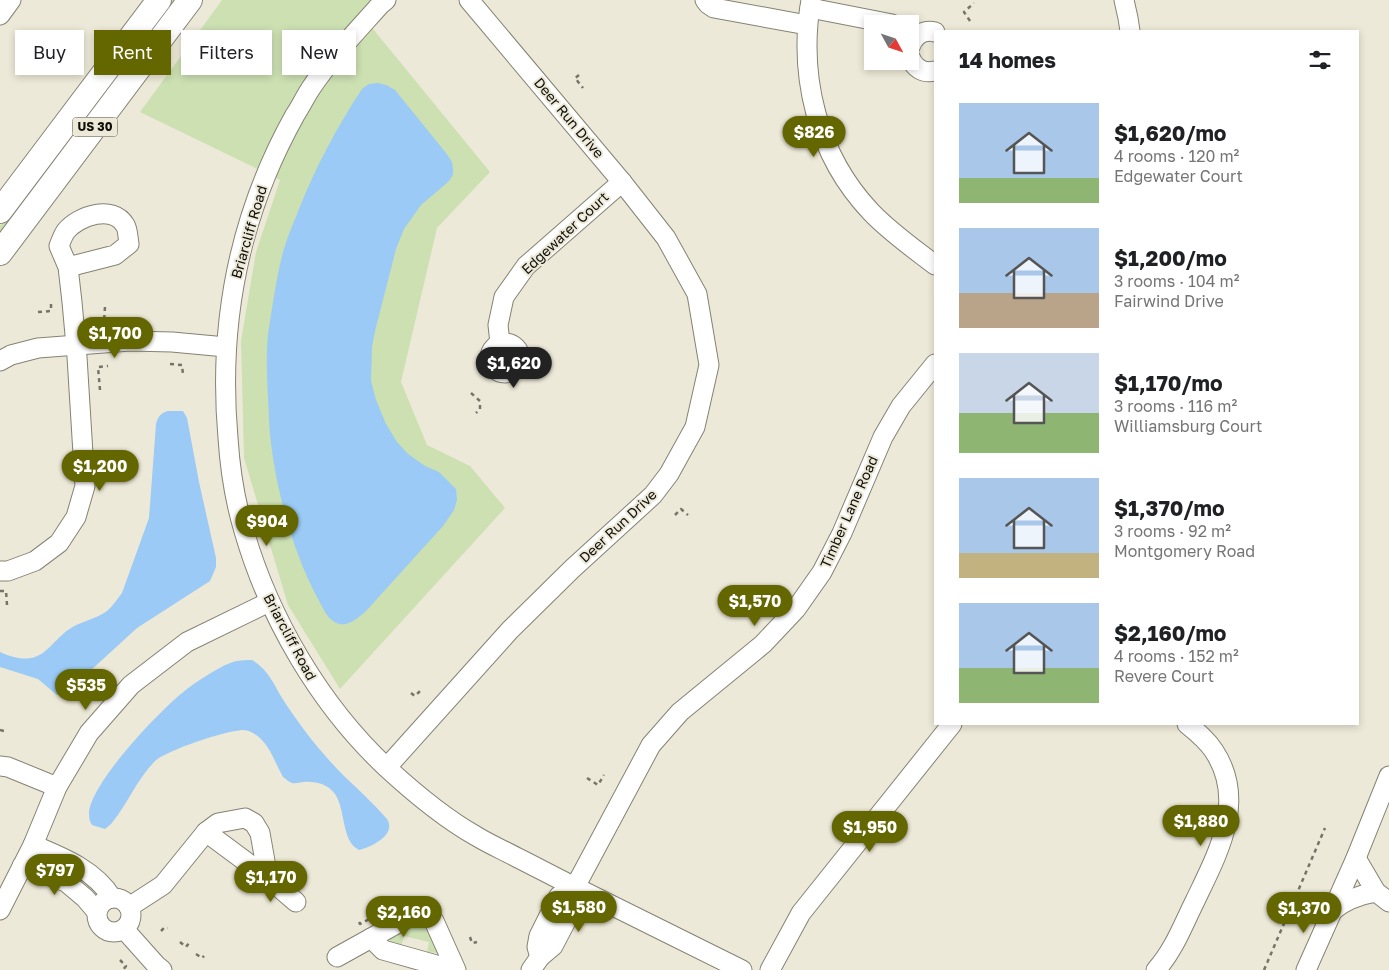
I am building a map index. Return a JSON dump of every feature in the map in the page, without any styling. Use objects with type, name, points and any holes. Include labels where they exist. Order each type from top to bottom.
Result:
[{"type":"main road","name":"US 30","points":[[0,211],[159,0]]},
{"type":"main road","name":"US 30","points":[[0,252],[190,0]]},
{"type":"street","points":[[0,15],[11,0]]},
{"type":"street","name":"Briarcliff Road","points":[[386,0],[345,43],[311,88],[285,133],[267,173],[244,236],[233,287],[226,347],[225,405],[230,468],[244,531],[269,602],[322,694],[352,732],[387,767],[435,808],[475,836],[742,970]]},
{"type":"street","name":"Deer Run Drive","points":[[387,767],[510,630],[572,569],[653,495],[669,474],[695,427],[709,365],[697,294],[666,238],[622,182],[469,0]]},
{"type":"street","points":[[705,0],[714,8],[810,11],[864,20]]},
{"type":"street","points":[[1124,0],[1130,30]]},
{"type":"street","points":[[810,11],[807,60],[810,93],[818,123],[830,153],[850,186],[865,205],[888,228],[934,265]]},
{"type":"street","points":[[919,34],[922,32],[934,32]]},
{"type":"street","points":[[919,69],[922,71],[934,71]]},
{"type":"street","name":"Edgewater Court","points":[[500,344],[498,325],[504,297],[526,266],[622,182]]},
{"type":"street","points":[[0,571],[8,571],[35,561],[59,543],[76,517],[84,486],[72,302],[68,268]]},
{"type":"street","points":[[0,361],[11,355],[38,348],[75,344],[135,341],[226,347]]},
{"type":"street","name":"Timber Lane Road","points":[[536,963],[553,946],[574,906],[575,887],[651,745],[680,712],[763,644],[796,609],[822,572],[842,533],[883,437],[901,406],[934,365]]},
{"type":"street","points":[[0,910],[33,845],[58,787],[90,733],[131,685],[187,642],[269,602]]},
{"type":"street","points":[[770,970],[801,913],[951,725]]},
{"type":"street","points":[[1156,970],[1172,948],[1214,861],[1226,827],[1230,803],[1228,788],[1214,751],[1204,738],[1189,725]]},
{"type":"street","points":[[0,766],[8,767],[58,787]]},
{"type":"street","points":[[1306,970],[1356,858],[1389,776]]},
{"type":"street","points":[[129,907],[162,886],[206,832],[218,823],[245,818],[254,823],[260,833],[268,878]]},
{"type":"street","points":[[206,832],[241,857],[296,902]]},
{"type":"street","points":[[33,845],[53,853],[90,874],[103,885],[112,898]]},
{"type":"street","points":[[1356,858],[1382,897]]},
{"type":"street","points":[[22,866],[66,882],[85,898],[97,912]]},
{"type":"street","points":[[1332,911],[1341,903],[1363,894],[1382,897]]},
{"type":"street","points":[[112,898],[120,900],[129,907],[131,917],[124,929],[115,932],[106,930],[99,924],[97,912],[102,903],[112,898]]},
{"type":"street","points":[[337,957],[418,912],[425,913],[434,920],[455,970]]},
{"type":"street","points":[[124,929],[156,966],[162,970]]},
{"type":"street","points":[[371,938],[383,950],[455,970]]},
{"type":"path","points":[[970,21],[964,12],[974,3]]},
{"type":"path","points":[[579,75],[575,78],[582,88]]},
{"type":"path","points":[[38,312],[51,311],[51,303]]},
{"type":"path","points":[[104,307],[104,321],[118,320]]},
{"type":"path","points":[[170,364],[182,365],[183,375]]},
{"type":"path","points":[[100,390],[98,367],[108,366]]},
{"type":"path","points":[[471,393],[480,401],[480,409],[476,413]]},
{"type":"path","points":[[675,515],[681,509],[688,515]]},
{"type":"path","points":[[0,591],[6,591],[7,605]]},
{"type":"path","points":[[411,693],[416,696],[422,689]]},
{"type":"path","points":[[0,730],[4,731]]},
{"type":"path","points":[[587,778],[598,785],[604,776]]},
{"type":"path","points":[[1264,970],[1326,828]]},
{"type":"path","points":[[359,922],[360,924],[375,916]]},
{"type":"path","points":[[162,931],[164,928],[168,928]]},
{"type":"path","points":[[470,937],[472,943],[477,942]]},
{"type":"path","points":[[180,942],[186,947],[189,943]]},
{"type":"path","points":[[196,954],[202,958],[204,956]]},
{"type":"path","points":[[120,960],[126,966],[123,970]]},
{"type":"green space","points":[[170,0],[179,0],[156,30],[147,30]]},
{"type":"green space","points":[[222,0],[375,0],[360,13],[490,172],[437,228],[401,382],[427,445],[470,466],[505,508],[340,689],[288,605],[244,458],[241,341],[256,252],[280,180],[140,112],[167,75],[171,75],[171,70],[181,56],[181,75],[272,75],[272,30],[200,30]]},
{"type":"green space","points":[[114,75],[123,75],[0,238],[0,226]]},
{"type":"green space","points":[[419,921],[425,922],[440,951],[437,953],[427,952],[429,942],[404,936],[401,947],[390,942],[389,937]]},
{"type":"water","points":[[378,83],[395,90],[446,153],[452,162],[453,175],[448,182],[421,205],[404,229],[396,249],[375,331],[372,347],[371,381],[376,400],[386,424],[397,442],[408,454],[425,466],[439,472],[456,489],[457,500],[454,510],[443,526],[366,611],[351,622],[342,624],[333,621],[328,616],[309,581],[294,543],[282,504],[270,438],[267,342],[282,256],[312,177],[362,89],[369,84]]},
{"type":"water","points":[[168,411],[183,411],[187,418],[216,558],[216,567],[210,581],[137,628],[66,693],[57,695],[38,679],[0,667],[0,652],[19,658],[36,657],[77,624],[107,611],[122,593],[149,518],[156,424],[160,415]]},
{"type":"water","points":[[252,660],[266,672],[303,729],[319,749],[387,819],[389,830],[386,835],[376,843],[359,850],[353,846],[346,833],[341,808],[335,794],[325,786],[317,783],[294,783],[283,777],[271,752],[263,741],[252,732],[243,730],[210,737],[161,757],[155,761],[143,776],[111,824],[105,829],[92,825],[89,814],[92,801],[101,784],[113,766],[161,712],[187,689],[218,669],[232,662]]}]
